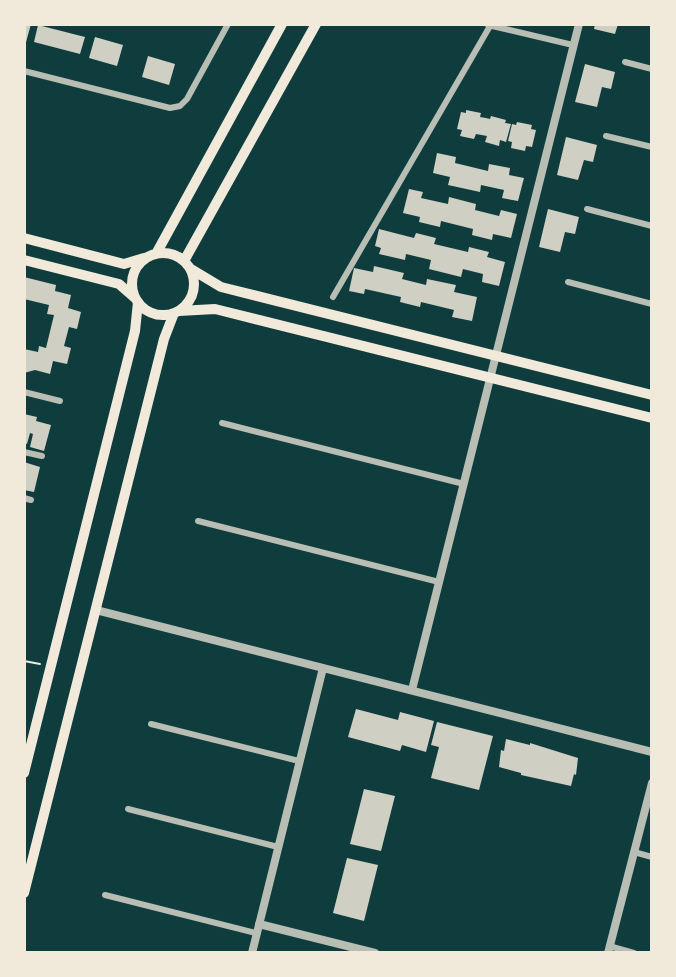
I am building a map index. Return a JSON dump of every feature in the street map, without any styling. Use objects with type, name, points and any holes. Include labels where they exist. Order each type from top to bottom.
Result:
[{"type":"main road","points":[[24,773],[135,331],[137,301],[132,288],[133,276],[139,265],[152,255],[282,24]]},
{"type":"main road","points":[[24,894],[164,339],[177,312],[188,303],[193,293],[194,281],[188,265],[316,24]]},
{"type":"main road","points":[[24,238],[124,264],[166,253],[221,287],[652,395]]},
{"type":"main road","points":[[24,260],[119,284],[154,314],[215,309],[652,418]]},
{"type":"street","points":[[24,71],[170,108],[180,106],[187,99],[228,24]]},
{"type":"street","points":[[412,690],[579,24]]},
{"type":"street","points":[[334,297],[488,25],[573,45]]},
{"type":"street","points":[[625,62],[652,69]]},
{"type":"street","points":[[606,136],[652,148]]},
{"type":"street","points":[[587,209],[652,226]]},
{"type":"street","points":[[568,282],[652,304]]},
{"type":"street","points":[[24,392],[60,401]]},
{"type":"street","points":[[222,423],[464,484]]},
{"type":"street","points":[[24,452],[42,456]]},
{"type":"street","points":[[198,521],[439,582]]},
{"type":"street","points":[[96,610],[652,752]]},
{"type":"street","points":[[252,953],[323,668]]},
{"type":"street","points":[[151,724],[299,761]]},
{"type":"street","points":[[634,953],[609,949],[652,783]]},
{"type":"street","points":[[128,809],[278,847]]},
{"type":"street","points":[[634,852],[652,857]]},
{"type":"street","points":[[106,895],[256,933]]},
{"type":"street","points":[[259,923],[376,953]]},
{"type":"path","points":[[24,660],[51,667]]},
{"type":"building","points":[[24,24],[31,24],[25,46],[24,46]]},
{"type":"building","points":[[595,24],[618,24],[615,34],[594,29]]},
{"type":"building","points":[[38,25],[85,37],[80,54],[34,42]]},
{"type":"building","points":[[95,37],[123,45],[117,66],[89,58]]},
{"type":"building","points":[[148,56],[175,64],[169,85],[142,77]]},
{"type":"building","points":[[585,64],[615,72],[611,89],[602,87],[597,107],[575,102]]},
{"type":"building","points":[[466,110],[481,113],[480,117],[490,119],[491,116],[511,124],[506,142],[500,140],[499,146],[485,142],[487,136],[476,134],[474,139],[460,136],[462,130],[457,129],[461,112],[466,113]]},
{"type":"building","points":[[517,122],[532,125],[531,129],[536,130],[532,147],[526,146],[525,151],[511,148],[512,142],[508,141],[512,124],[516,125]]},
{"type":"building","points":[[566,137],[597,145],[593,162],[584,160],[578,180],[557,175]]},
{"type":"building","points":[[437,153],[456,157],[455,163],[488,171],[489,164],[510,168],[509,175],[524,178],[518,201],[502,198],[504,190],[481,185],[480,192],[448,185],[450,177],[433,173]]},
{"type":"building","points":[[409,189],[423,192],[421,198],[448,204],[449,197],[476,204],[475,210],[499,216],[501,210],[517,214],[511,238],[493,234],[492,240],[472,235],[473,229],[441,221],[440,227],[419,222],[420,217],[403,213]]},
{"type":"building","points":[[548,209],[579,217],[575,234],[565,232],[560,252],[539,247]]},
{"type":"building","points":[[379,229],[414,238],[416,233],[436,238],[434,244],[468,252],[469,247],[489,252],[487,257],[505,262],[499,286],[482,282],[483,274],[463,269],[461,277],[429,269],[431,260],[406,254],[405,260],[379,254],[381,248],[375,246]]},
{"type":"building","points":[[374,266],[404,273],[402,279],[426,285],[427,279],[456,285],[454,292],[477,297],[472,321],[452,317],[454,310],[421,302],[420,307],[400,302],[401,297],[365,289],[364,294],[349,291],[354,268],[373,272]]},
{"type":"building","points":[[24,277],[56,285],[55,291],[71,295],[68,308],[81,312],[77,329],[69,327],[64,346],[71,348],[67,364],[53,361],[50,374],[35,370],[24,373],[24,349],[38,352],[39,346],[46,348],[54,315],[47,314],[49,305],[24,299]]},
{"type":"building","points":[[24,414],[37,417],[36,421],[51,425],[44,451],[30,447],[33,434],[30,433],[27,444],[24,443]]},
{"type":"building","points":[[24,462],[40,467],[34,492],[24,490]]},
{"type":"building","points":[[356,709],[398,720],[400,712],[434,721],[426,752],[402,745],[400,751],[348,737]]},
{"type":"building","points":[[437,722],[493,736],[479,790],[431,778],[439,747],[431,745]]},
{"type":"building","points":[[506,739],[530,743],[578,758],[576,775],[574,774],[571,786],[521,775],[499,767],[501,750],[504,751]]},
{"type":"building","points":[[364,789],[395,796],[381,851],[350,844]]},
{"type":"building","points":[[347,858],[378,865],[364,921],[333,913]]}]
